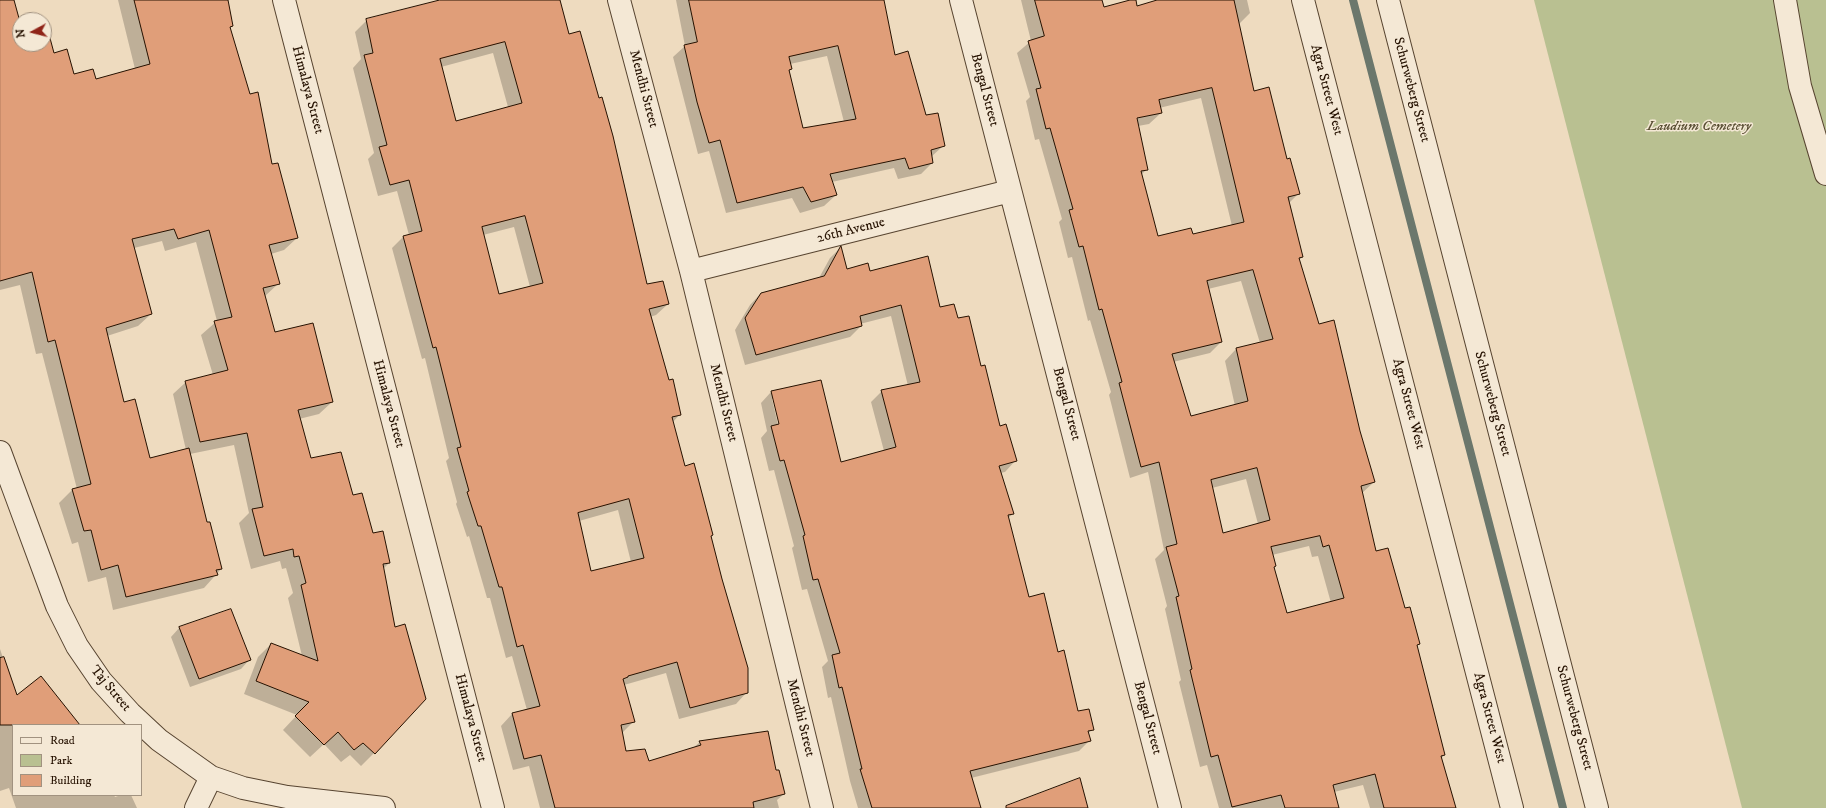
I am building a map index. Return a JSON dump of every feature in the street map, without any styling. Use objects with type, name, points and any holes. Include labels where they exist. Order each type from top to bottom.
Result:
[{"type":"street","name":"Himalaya Street","points":[[284,0],[493,808]]},
{"type":"street","name":"Mendhi Street","points":[[619,0],[691,271],[822,808]]},
{"type":"street","name":"Bengal Street","points":[[961,0],[1170,808]]},
{"type":"street","name":"Agra Street West","points":[[1303,0],[1512,808]]},
{"type":"street","name":"Schurweberg Street","points":[[1388,0],[1597,808]]},
{"type":"street","points":[[1785,0],[1800,86],[1826,174]]},
{"type":"street","name":"26th Avenue","points":[[691,271],[1010,191]]},
{"type":"street","name":"Taj Street","points":[[0,452],[57,606],[77,646],[101,681],[130,713],[164,744],[212,777],[243,788],[287,797],[384,808]]},
{"type":"street","points":[[196,808],[212,777]]},
{"type":"green space","name":"Laudium Cemetery","points":[[1534,0],[1826,0],[1826,808],[1742,808]]},
{"type":"building","points":[[0,0],[14,0],[17,12],[12,12],[12,52],[52,52],[52,46],[54,53],[67,49],[74,74],[93,69],[96,79],[150,64],[134,0],[228,0],[233,26],[230,27],[250,94],[258,92],[272,164],[278,163],[298,238],[269,245],[280,284],[263,288],[275,332],[313,323],[333,402],[298,410],[311,458],[341,452],[353,495],[362,493],[373,533],[383,531],[390,563],[383,564],[395,627],[405,624],[426,699],[375,754],[363,743],[354,750],[338,732],[324,745],[295,716],[309,702],[256,681],[271,643],[318,661],[301,585],[306,583],[299,556],[294,557],[293,549],[264,556],[252,509],[263,507],[247,433],[200,442],[185,381],[228,370],[214,321],[232,317],[209,230],[178,239],[174,229],[132,239],[152,314],[106,328],[124,402],[135,399],[150,458],[189,448],[207,522],[210,522],[222,569],[216,570],[218,575],[126,597],[118,565],[101,570],[91,530],[84,531],[72,489],[91,484],[55,340],[48,342],[32,272],[0,281]]},
{"type":"building","points":[[440,0],[560,0],[569,34],[580,31],[599,98],[602,97],[613,136],[647,284],[663,281],[669,304],[649,309],[669,380],[673,379],[681,415],[672,417],[685,466],[694,463],[713,535],[711,536],[722,579],[748,668],[748,693],[690,708],[677,662],[628,676],[623,679],[635,722],[621,725],[626,751],[645,749],[649,761],[701,745],[699,741],[768,731],[776,770],[779,770],[785,794],[753,802],[754,808],[555,808],[541,755],[524,759],[512,713],[540,706],[523,645],[517,647],[502,587],[499,587],[481,526],[478,526],[467,492],[469,491],[457,448],[461,447],[436,347],[433,348],[403,236],[422,231],[409,180],[390,185],[379,147],[387,145],[364,55],[373,53],[366,19]],"holes":[[[505,42],[522,103],[456,121],[440,59]],[[525,216],[543,283],[499,294],[482,227]],[[629,499],[644,558],[591,571],[578,513]]]},
{"type":"building","points":[[689,0],[884,0],[895,55],[908,51],[926,115],[938,113],[945,146],[931,150],[933,163],[909,169],[905,158],[830,174],[837,195],[811,202],[803,187],[737,203],[720,140],[709,143],[697,102],[684,45],[697,42]],"holes":[[[838,46],[856,119],[803,128],[789,70],[792,69],[789,57]]]},
{"type":"building","points":[[1035,0],[1102,0],[1104,7],[1130,0],[1136,0],[1137,6],[1157,0],[1234,0],[1254,91],[1269,87],[1287,159],[1290,158],[1300,194],[1288,197],[1303,257],[1299,258],[1319,324],[1334,320],[1360,431],[1375,482],[1361,486],[1376,551],[1388,548],[1405,608],[1410,607],[1420,644],[1417,645],[1445,755],[1441,756],[1456,808],[1384,808],[1375,774],[1333,785],[1339,808],[1285,808],[1281,795],[1232,807],[1218,755],[1211,757],[1190,670],[1192,669],[1176,597],[1179,596],[1166,547],[1177,544],[1159,462],[1141,467],[1119,383],[1122,382],[1102,309],[1099,310],[1083,246],[1079,247],[1069,210],[1073,209],[1050,128],[1046,129],[1036,89],[1041,88],[1028,41],[1044,36]],"holes":[[[1212,88],[1244,222],[1193,234],[1191,228],[1158,236],[1141,171],[1148,170],[1137,118],[1162,113],[1159,100]],[[1253,270],[1273,339],[1236,348],[1248,401],[1191,416],[1172,354],[1222,342],[1207,281]],[[1257,468],[1270,520],[1223,533],[1211,480]],[[1320,536],[1323,547],[1329,545],[1344,598],[1287,613],[1274,567],[1276,566],[1271,547]]]},
{"type":"building","points":[[841,246],[847,269],[868,263],[870,271],[928,256],[940,307],[954,304],[958,318],[969,316],[981,366],[985,365],[1000,426],[1006,424],[1017,461],[999,466],[1014,514],[1008,515],[1029,597],[1044,593],[1058,652],[1064,650],[1078,711],[1089,709],[1094,730],[1088,731],[1091,741],[970,771],[981,808],[872,808],[860,769],[862,769],[842,687],[839,688],[832,655],[840,653],[818,579],[813,580],[803,536],[805,535],[784,460],[780,461],[771,426],[779,424],[771,391],[821,380],[841,462],[896,447],[881,390],[920,382],[901,305],[860,316],[862,326],[756,355],[745,318],[761,293],[824,276]]},
{"type":"building","points":[[231,609],[251,660],[199,679],[179,627]]},
{"type":"building","points":[[4,657],[17,695],[41,676],[79,724],[0,725],[0,658]]},
{"type":"building","points":[[1080,778],[1088,808],[1006,808],[1006,806]]},
{"type":"waterway","points":[[1353,0],[1563,808]]}]
